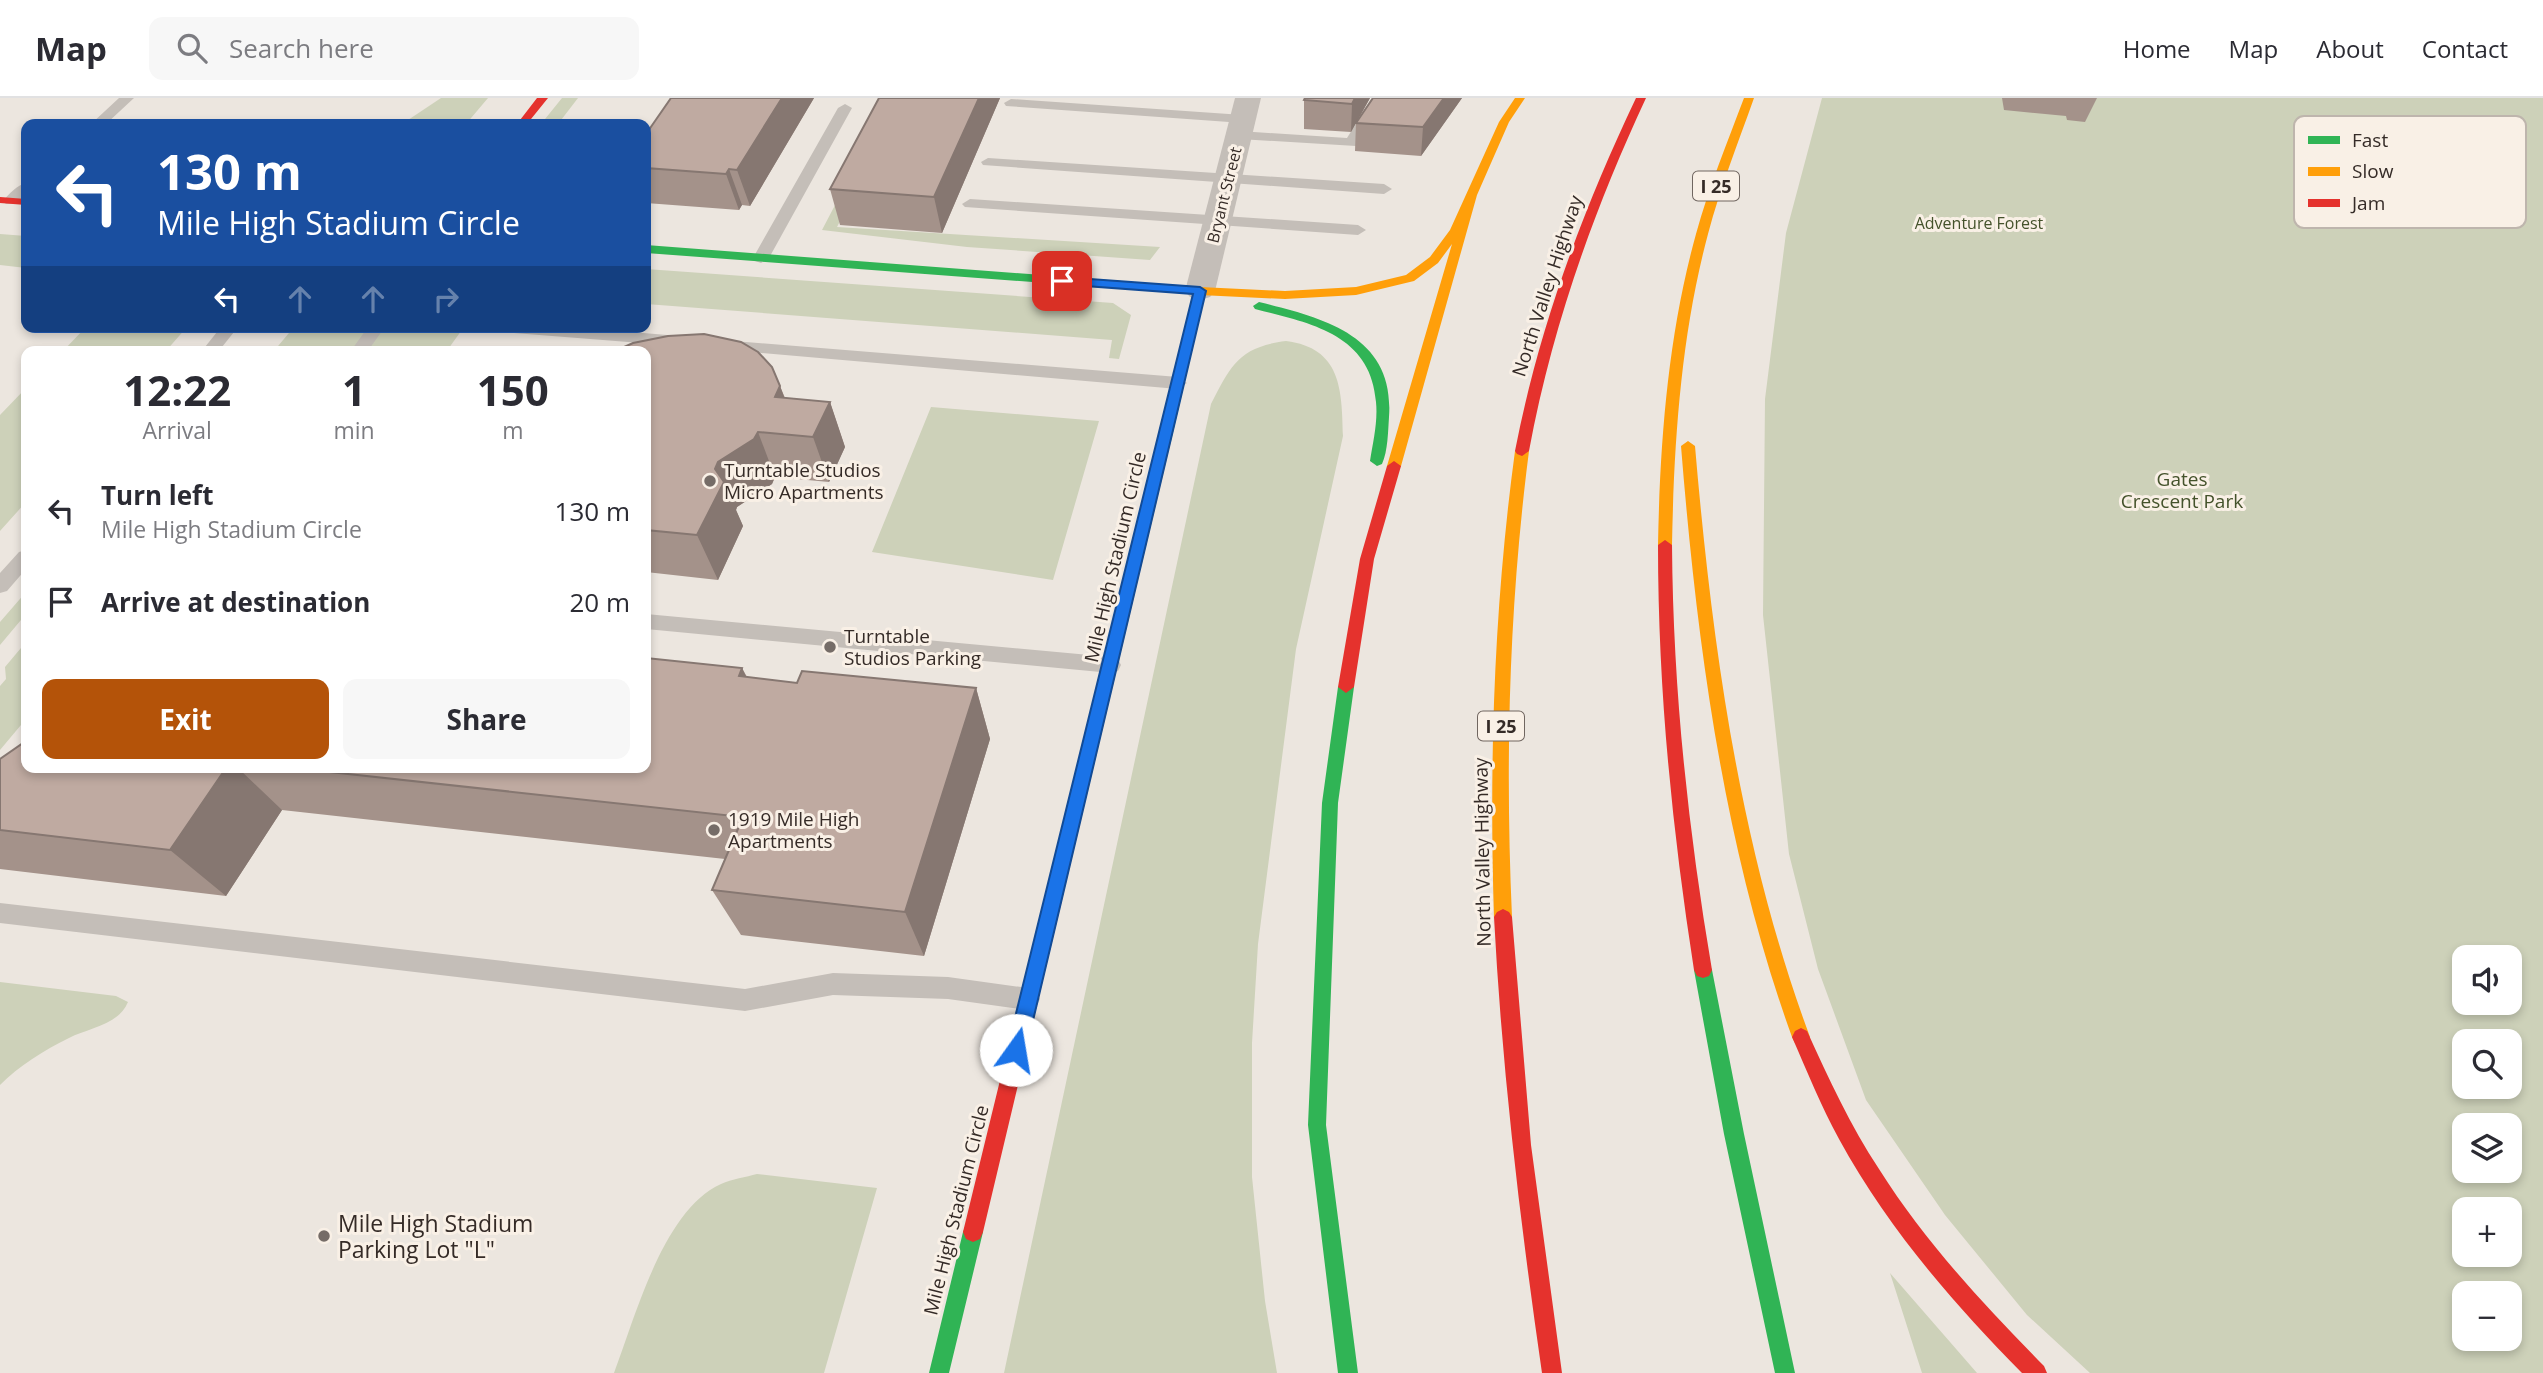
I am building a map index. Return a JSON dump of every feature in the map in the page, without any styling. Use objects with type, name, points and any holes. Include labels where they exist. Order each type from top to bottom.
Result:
[{"type":"main road","points":[[526,119],[543,98]]},
{"type":"main road","points":[[651,249],[1200,291],[1284,295],[1356,291],[1410,278],[1434,260],[1456,230],[1504,122],[1520,98]]},
{"type":"main road","name":"North Valley Highway","points":[[1552,1373],[1522,1168],[1506,991],[1500,855],[1503,663],[1510,559],[1526,426],[1548,337],[1575,254],[1608,168],[1641,98]]},
{"type":"main road","name":"I 25","points":[[1749,98],[1710,204],[1692,276],[1678,352],[1666,462],[1663,552],[1665,664],[1674,777],[1702,965],[1735,1148],[1786,1373]]},
{"type":"main road","points":[[1348,1373],[1317,1125],[1330,803],[1367,559],[1475,183]]},
{"type":"main road","points":[[1692,276],[1686,403],[1696,548],[1734,794],[1750,873],[1774,964],[1812,1067],[1834,1113],[1881,1193],[1958,1293],[2037,1373]]},
{"type":"main road","points":[[1200,291],[1320,324],[1367,351],[1377,372],[1383,401],[1362,593]]},
{"type":"main road","name":"Mile High Stadium Circle","points":[[939,1373],[1200,291]]},
{"type":"street","name":"Bryant Street","points":[[1200,291],[1243,117]]},
{"type":"lane","points":[[104,119],[128,98]]},
{"type":"lane","points":[[1011,103],[1243,117],[1351,143],[1379,98]]},
{"type":"lane","points":[[761,258],[845,108]]},
{"type":"lane","points":[[988,162],[1384,189]]},
{"type":"lane","points":[[970,204],[1358,230]]},
{"type":"lane","points":[[573,333],[1178,383]]},
{"type":"lane","points":[[0,586],[21,563]]},
{"type":"lane","points":[[651,621],[1111,665]]},
{"type":"lane","points":[[0,913],[745,1000],[834,984],[948,988],[1028,999]]},
{"type":"green space","points":[[441,98],[488,98],[470,119],[410,119]]},
{"type":"green space","points":[[562,98],[578,98],[562,119],[545,119]]},
{"type":"green space","points":[[891,98],[903,98],[837,227],[1160,247],[1150,260],[967,247],[822,230]]},
{"type":"green space","name":"Gates Crescent Park","points":[[1822,98],[2543,98],[2543,1373],[2090,1373],[2027,1315],[1945,1215],[1866,1100],[1818,969],[1789,854],[1763,615],[1765,399],[1786,233]]},
{"type":"green space","points":[[0,234],[21,236],[21,267],[0,265]]},
{"type":"green space","points":[[651,269],[1113,303],[1131,315],[1119,359],[1109,358],[1112,340],[651,304]]},
{"type":"green space","points":[[80,333],[182,333],[170,346],[68,346]]},
{"type":"green space","points":[[289,333],[460,333],[450,346],[278,346]]},
{"type":"green space","points":[[1286,341],[1318,352],[1328,362],[1339,387],[1343,436],[1296,649],[1258,944],[1252,1043],[1252,1177],[1265,1301],[1277,1373],[1004,1373],[1211,404],[1238,360],[1257,348]]},
{"type":"green space","points":[[21,393],[21,508],[0,531],[0,415]]},
{"type":"green space","points":[[931,407],[1099,421],[1053,580],[872,552]]},
{"type":"green space","points":[[21,598],[21,620],[0,645],[0,622]]},
{"type":"green space","points":[[21,648],[21,725],[0,750],[0,686],[6,679],[5,667]]},
{"type":"green space","points":[[0,982],[116,996],[128,1002],[118,1016],[50,1048],[0,1085]]},
{"type":"green space","points":[[757,1174],[877,1188],[824,1373],[614,1373],[654,1268],[683,1217],[701,1197],[721,1184]]},
{"type":"green space","points":[[1890,1273],[1977,1373],[1922,1373]]},
{"type":"building","points":[[671,98],[782,98],[737,170],[729,169],[726,174],[651,168],[651,127]]},
{"type":"building","points":[[879,98],[979,98],[934,197],[830,189]]},
{"type":"building","points":[[1355,98],[1352,104],[1304,100]]},
{"type":"building","points":[[1373,98],[1444,98],[1423,127],[1356,123]]},
{"type":"building","points":[[704,334],[741,342],[758,352],[772,367],[780,386],[775,397],[830,402],[813,437],[758,432],[754,439],[718,462],[715,469],[724,482],[697,535],[651,530],[651,346],[626,346],[668,336]]},
{"type":"building","points":[[651,659],[742,668],[739,676],[797,683],[802,671],[976,688],[905,912],[712,890],[743,817],[339,773],[651,773]]},
{"type":"building","points":[[21,744],[21,773],[223,773],[170,850],[0,830],[0,759]]},
{"type":"traffic: fast","points":[[651,249],[1200,291],[1164,441]]},
{"type":"traffic: fast","points":[[1259,306],[1302,317],[1341,333],[1370,359],[1379,378],[1383,402],[1377,461]]},
{"type":"traffic: fast","points":[[1346,687],[1330,803],[1317,1125],[1348,1373]]},
{"type":"traffic: fast","points":[[1703,970],[1734,1134],[1785,1373]]},
{"type":"traffic: fast","points":[[939,1373],[973,1232]]},
{"type":"traffic: slow","points":[[1200,291],[1285,295],[1356,291],[1410,278],[1434,260],[1456,230],[1504,122],[1520,98]]},
{"type":"traffic: slow","points":[[1665,545],[1671,412],[1691,279],[1714,193],[1749,98]]},
{"type":"traffic: slow","points":[[1394,466],[1475,183]]},
{"type":"traffic: slow","points":[[1054,896],[1164,441]]},
{"type":"traffic: slow","points":[[1688,446],[1708,628],[1740,821],[1772,952],[1801,1037]]},
{"type":"traffic: slow","points":[[1503,917],[1501,683],[1508,567],[1522,451]]},
{"type":"traffic: jam","points":[[526,119],[543,98]]},
{"type":"traffic: jam","points":[[1522,451],[1541,360],[1569,270],[1602,183],[1641,98]]},
{"type":"traffic: jam","points":[[0,200],[21,202]]},
{"type":"traffic: jam","points":[[1346,687],[1367,559],[1394,466]]},
{"type":"traffic: jam","points":[[1665,545],[1667,652],[1674,758],[1703,970]]},
{"type":"traffic: jam","points":[[973,1232],[1054,896]]},
{"type":"traffic: jam","points":[[1503,917],[1510,1031],[1522,1145],[1552,1373]]},
{"type":"traffic: jam","points":[[1801,1037],[1846,1132],[1900,1218],[1964,1297],[2037,1373]]},
{"type":"place","name":"Turntable Studios Micro Apartments","points":[[710,481]]},
{"type":"place","name":"Turntable Studios Parking","points":[[830,647]]},
{"type":"place","name":"1919 Mile High Apartments","points":[[714,830]]},
{"type":"place","name":"Mile High Stadium Parking Lot \"L\"","points":[[324,1236]]},
{"type":"route","points":[[1016,1050],[1200,291],[1062,281]]},
{"type":"park label","name":"Adventure Forest","points":[[1979,223]]}]
